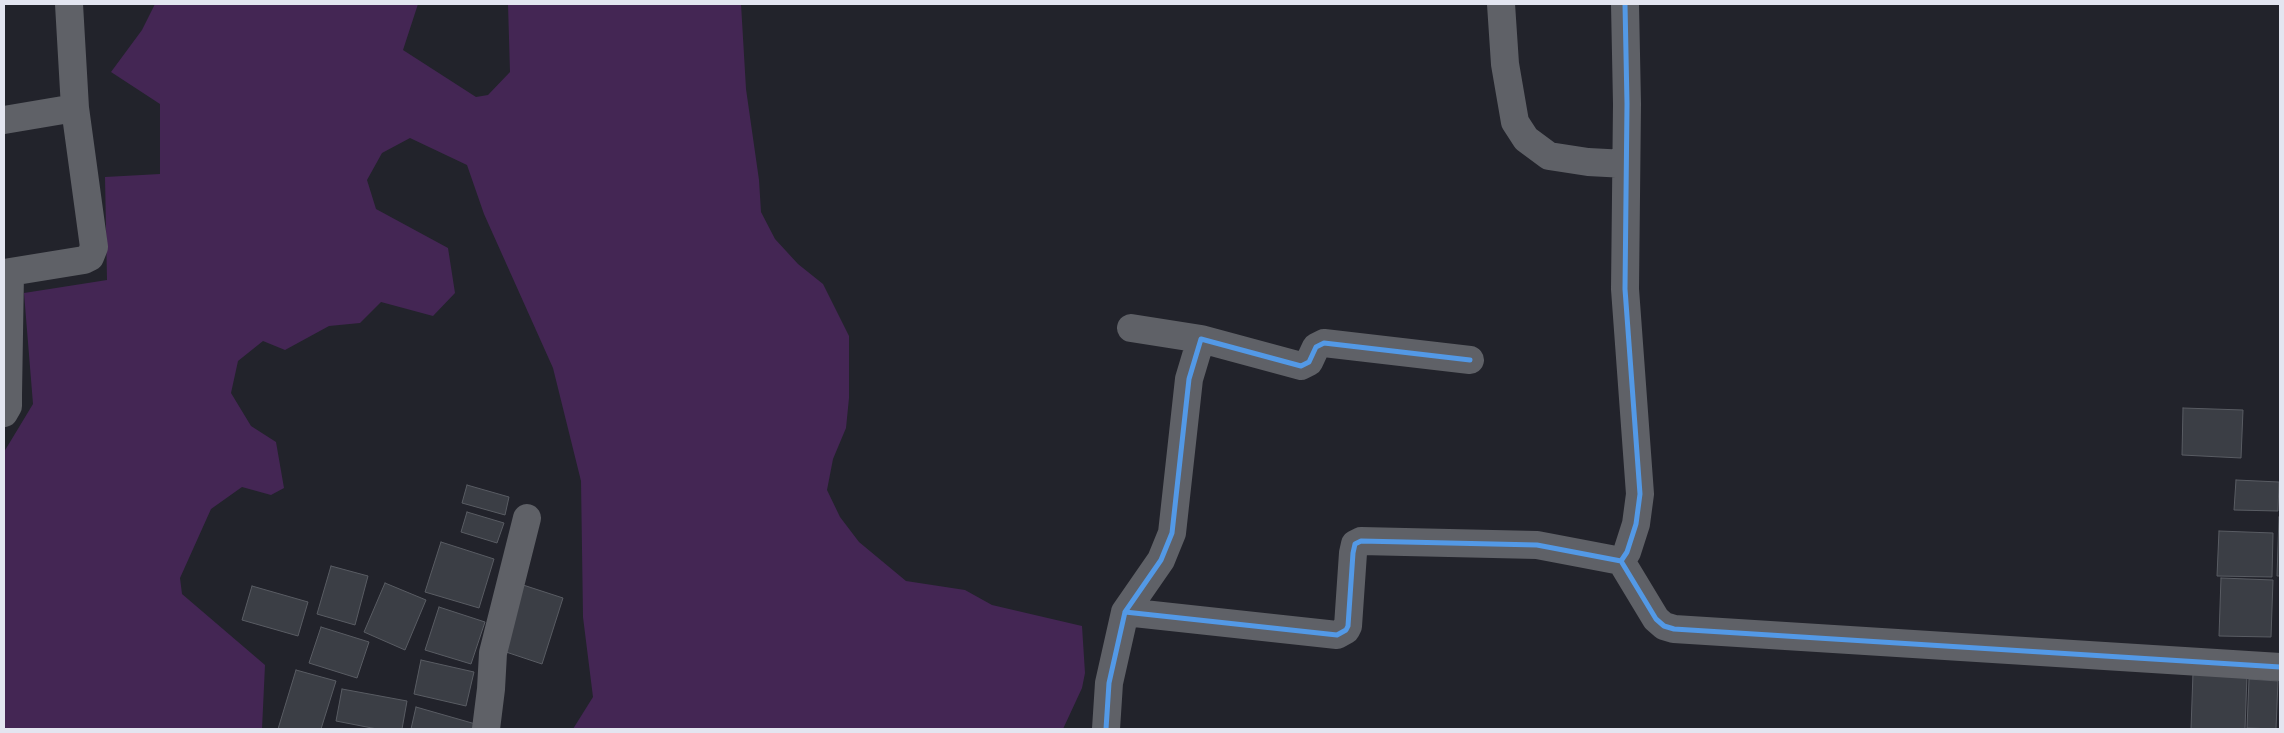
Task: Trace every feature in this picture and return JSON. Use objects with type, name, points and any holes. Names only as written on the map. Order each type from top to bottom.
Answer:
[{"type":"street","points":[[4,413],[8,406],[7,273],[84,260],[90,257],[93,252],[94,238],[75,108],[69,4]]},
{"type":"street","points":[[1500,4],[1505,64],[1515,122],[1526,139],[1549,156],[1588,162],[1626,164]]},
{"type":"street","points":[[1621,561],[1627,552],[1636,524],[1640,494],[1625,289],[1625,4]]},
{"type":"street","points":[[4,120],[75,108]]},
{"type":"street","points":[[1131,328],[1201,339],[1301,366],[1309,362],[1316,346],[1324,343],[1470,360]]},
{"type":"street","points":[[1106,729],[1109,683],[1125,612],[1161,560],[1172,533],[1189,379],[1201,339]]},
{"type":"street","points":[[486,729],[493,653],[527,518]]},
{"type":"street","points":[[1125,612],[1338,635],[1346,630],[1348,626],[1355,544],[1361,541],[1537,545],[1621,561],[1656,620],[1664,626],[1674,629],[2280,667]]},
{"type":"shaded area","points":[[155,4],[418,4],[403,50],[476,97],[488,95],[510,72],[508,4],[741,4],[746,89],[759,180],[761,212],[775,239],[798,264],[823,284],[849,336],[849,398],[846,428],[833,459],[827,490],[840,517],[859,542],[906,581],[965,590],[992,605],[1082,626],[1085,673],[1082,688],[1063,729],[573,729],[593,697],[583,617],[581,481],[553,368],[484,214],[467,165],[410,138],[382,153],[367,180],[376,209],[448,248],[455,293],[433,316],[381,302],[360,323],[329,326],[285,350],[263,341],[238,361],[231,393],[251,426],[276,442],[284,488],[271,495],[242,487],[211,509],[180,578],[182,594],[265,665],[262,729],[4,729],[4,452],[33,404],[24,293],[107,280],[105,177],[160,174],[160,104],[111,72],[142,30]]},
{"type":"building","points":[[2183,408],[2243,410],[2241,458],[2182,455]]},
{"type":"building","points":[[2236,480],[2279,482],[2278,511],[2234,510]]},
{"type":"building","points":[[467,485],[509,497],[505,515],[462,503]]},
{"type":"building","points":[[467,512],[504,523],[497,543],[461,532]]},
{"type":"building","points":[[2279,517],[2280,576],[2277,576]]},
{"type":"building","points":[[2219,531],[2273,533],[2272,577],[2217,576]]},
{"type":"building","points":[[441,542],[494,559],[479,608],[425,592]]},
{"type":"building","points":[[331,566],[368,576],[355,625],[317,614]]},
{"type":"building","points":[[2221,578],[2273,580],[2271,637],[2219,636]]},
{"type":"building","points":[[385,583],[426,600],[405,650],[364,632]]},
{"type":"building","points":[[520,584],[563,598],[542,664],[500,650]]},
{"type":"building","points":[[252,586],[308,602],[298,636],[242,620]]},
{"type":"building","points":[[439,607],[485,622],[471,664],[425,650]]},
{"type":"building","points":[[321,627],[369,642],[357,678],[309,663]]},
{"type":"building","points":[[421,660],[474,672],[466,706],[414,694]]},
{"type":"building","points":[[296,670],[336,681],[321,729],[278,729]]},
{"type":"building","points":[[2193,673],[2247,675],[2245,729],[2191,729]]},
{"type":"building","points":[[2249,679],[2278,681],[2276,729],[2247,728]]},
{"type":"building","points":[[342,689],[407,701],[402,729],[377,729],[336,721]]},
{"type":"building","points":[[416,707],[479,725],[478,729],[411,729]]},
{"type":"cycle path","points":[[1621,561],[1627,552],[1636,524],[1640,494],[1625,289],[1627,104],[1625,4]]},
{"type":"cycle path","points":[[1125,612],[1161,560],[1172,533],[1189,379],[1201,339],[1301,366],[1309,362],[1316,347],[1324,343],[1470,360]]},
{"type":"cycle path","points":[[1106,729],[1109,683],[1125,612],[1337,635],[1346,630],[1348,626],[1353,553],[1355,544],[1361,541],[1537,545],[1621,561],[1656,619],[1664,626],[1674,629],[2280,667]]}]
